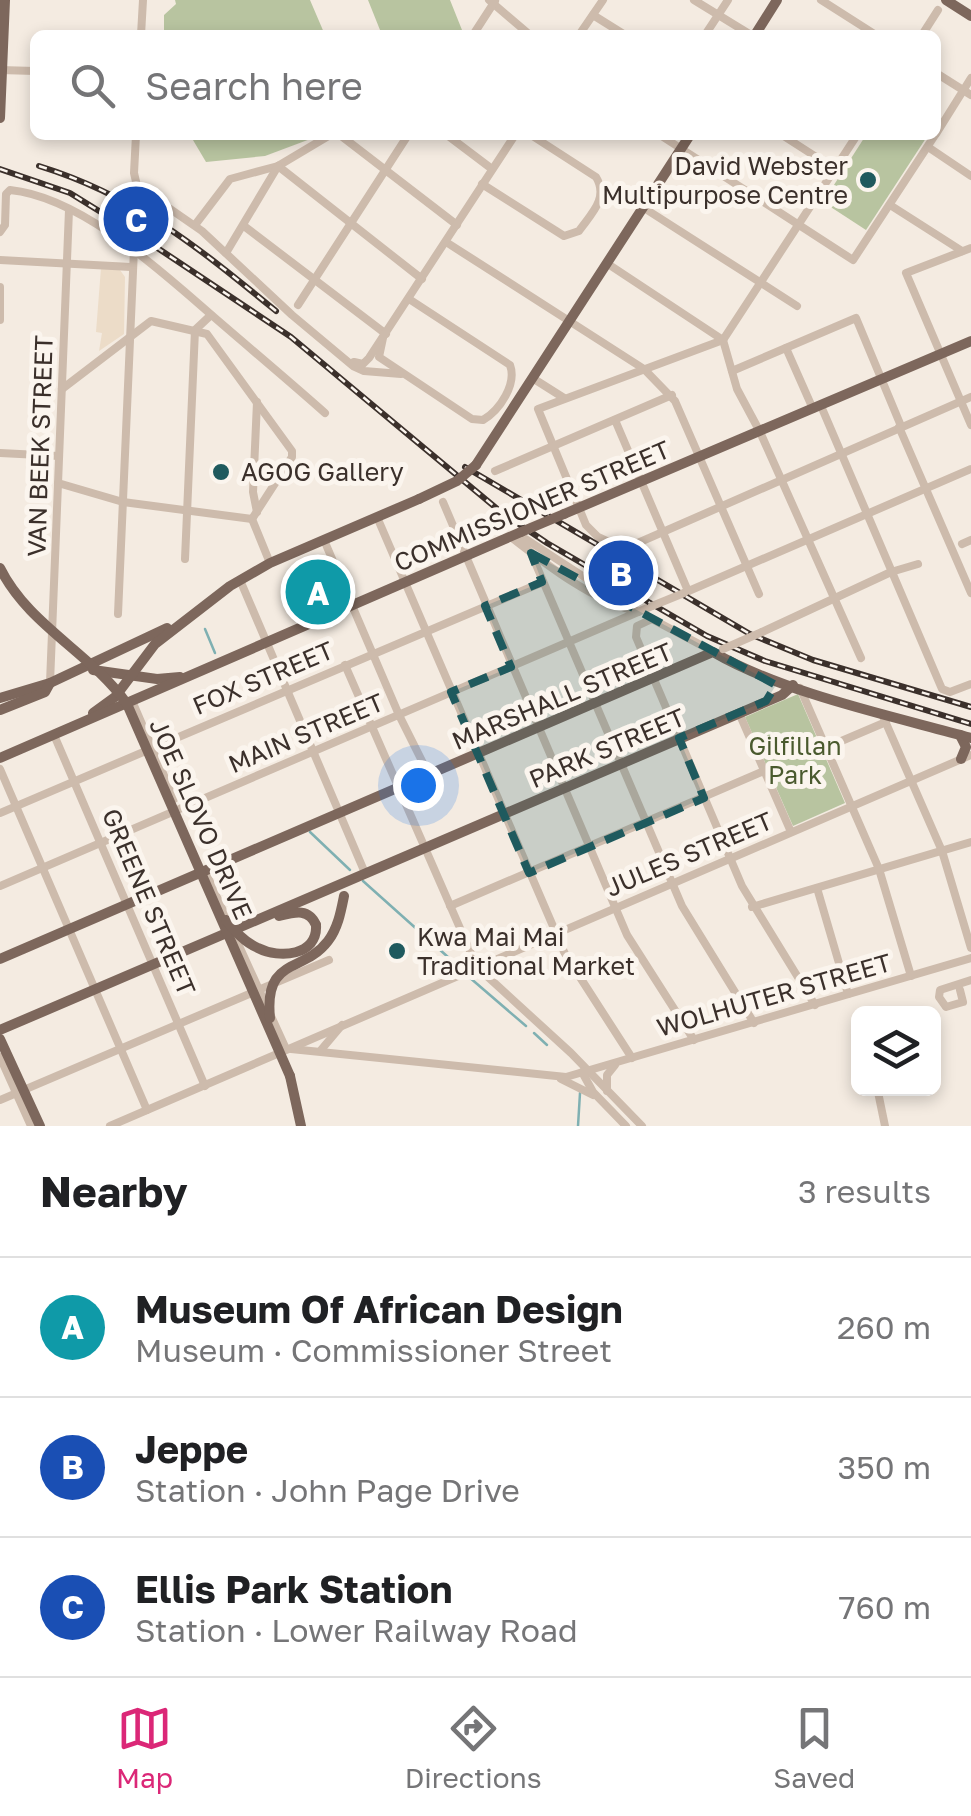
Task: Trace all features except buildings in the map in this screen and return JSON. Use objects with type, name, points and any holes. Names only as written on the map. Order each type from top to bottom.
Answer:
[{"type":"main road","points":[[0,118],[5,0]]},
{"type":"main road","points":[[757,30],[778,0]]},
{"type":"main road","points":[[942,5],[971,16]]},
{"type":"main road","points":[[0,710],[162,631],[212,595],[270,563],[456,482],[476,465],[687,140]]},
{"type":"main road","name":"COMMISSIONER STREET","points":[[0,758],[971,341]]},
{"type":"main road","name":"JOE SLOVO DRIVE","points":[[0,568],[28,608],[107,678],[127,704],[290,1076],[301,1126]]},
{"type":"main road","points":[[66,730],[110,702],[155,644],[235,583]]},
{"type":"main road","points":[[718,650],[775,679],[884,717],[966,737],[968,756]]},
{"type":"main road","name":"MARSHALL STREET","points":[[0,959],[718,650]]},
{"type":"main road","points":[[80,670],[164,680],[196,674]]},
{"type":"main road","points":[[766,701],[775,691],[775,679]]},
{"type":"main road","name":"PARK STREET","points":[[257,920],[796,686]]},
{"type":"main road","points":[[0,698],[46,688]]},
{"type":"main road","points":[[272,1033],[269,1005],[274,983],[282,971],[330,940],[344,896],[362,874]]},
{"type":"main road","points":[[0,1029],[94,990],[232,930],[257,920],[303,912],[316,925],[314,940],[291,954],[273,953],[249,944],[219,912]]},
{"type":"main road","points":[[0,1039],[22,1092]]},
{"type":"main road","points":[[0,1058],[42,1126]]},
{"type":"street","points":[[141,30],[143,0]]},
{"type":"street","points":[[694,0],[744,30]]},
{"type":"street","points":[[708,30],[728,0]]},
{"type":"street","points":[[821,0],[868,30]]},
{"type":"street","points":[[476,30],[492,1],[524,30]]},
{"type":"street","points":[[583,30],[598,2]]},
{"type":"street","points":[[925,30],[942,5]]},
{"type":"street","points":[[593,15],[618,30]]},
{"type":"street","points":[[1,70],[30,72]]},
{"type":"street","points":[[941,76],[967,93]]},
{"type":"street","points":[[941,127],[967,93],[971,78]]},
{"type":"street","points":[[136,140],[137,186],[195,226],[287,306],[298,305]]},
{"type":"street","points":[[195,226],[228,181],[278,166],[322,140]]},
{"type":"street","points":[[346,140],[457,225]]},
{"type":"street","points":[[310,328],[300,316],[298,305],[405,140]]},
{"type":"street","points":[[454,140],[492,169]]},
{"type":"street","points":[[346,358],[365,364],[512,140]]},
{"type":"street","points":[[482,184],[569,237],[580,232],[600,201],[602,188],[596,177],[539,140]]},
{"type":"street","points":[[668,140],[853,260],[932,140]]},
{"type":"street","points":[[790,140],[835,169]]},
{"type":"street","points":[[855,140],[723,340],[538,409],[578,508],[593,534],[624,549],[971,397]]},
{"type":"street","points":[[928,147],[971,176]]},
{"type":"street","points":[[278,166],[422,279]]},
{"type":"street","points":[[228,254],[278,166]]},
{"type":"street","points":[[0,232],[5,225],[6,194],[10,190],[69,210],[134,249],[326,413]]},
{"type":"street","points":[[890,205],[968,252]]},
{"type":"street","points":[[644,208],[797,306]]},
{"type":"street","name":"VAN BEEK STREET","points":[[46,688],[69,210]]},
{"type":"street","points":[[244,226],[384,336]]},
{"type":"street","points":[[446,242],[644,369],[672,396],[758,594]]},
{"type":"street","points":[[118,614],[134,249]]},
{"type":"street","points":[[968,252],[906,272],[971,425]]},
{"type":"street","points":[[228,254],[361,370],[401,374]]},
{"type":"street","points":[[0,260],[132,267]]},
{"type":"street","points":[[608,264],[723,340],[744,405],[760,432],[861,658]]},
{"type":"street","points":[[0,287],[0,320]]},
{"type":"street","points":[[384,336],[379,357],[401,374],[472,419],[483,420],[494,412],[512,384],[512,368],[410,299]]},
{"type":"street","points":[[185,559],[195,330],[211,314]]},
{"type":"street","points":[[732,371],[856,318],[901,426],[898,428],[971,593]]},
{"type":"street","points":[[62,389],[151,321],[210,336],[292,451],[290,461],[255,515]]},
{"type":"street","points":[[786,348],[841,452],[942,688],[947,692],[971,684]]},
{"type":"street","points":[[534,379],[565,398]]},
{"type":"street","points":[[495,471],[672,396]]},
{"type":"street","points":[[257,399],[253,492],[255,515],[270,563]]},
{"type":"street","points":[[615,420],[686,592]]},
{"type":"street","points":[[0,453],[59,456]]},
{"type":"street","points":[[531,553],[618,606],[644,610],[971,469]]},
{"type":"street","points":[[58,483],[123,502],[255,515]]},
{"type":"street","points":[[442,502],[614,908],[630,942],[694,1040]]},
{"type":"street","points":[[377,517],[565,954],[632,1058]]},
{"type":"street","points":[[517,534],[531,553],[690,922],[754,1023]]},
{"type":"street","points":[[517,534],[644,610],[652,619],[718,650]]},
{"type":"street","points":[[324,540],[429,775]]},
{"type":"street","name":"MARSHALL STREET","points":[[718,650],[891,572],[918,564]]},
{"type":"street","name":"FOX STREET","points":[[0,814],[543,582]]},
{"type":"street","points":[[235,583],[266,642],[362,874]]},
{"type":"street","name":"MAIN STREET","points":[[0,886],[644,610]]},
{"type":"street","points":[[652,619],[639,624],[635,634],[653,678],[752,906],[814,1005]]},
{"type":"street","points":[[345,665],[477,966],[571,1053],[601,1101]]},
{"type":"street","points":[[796,686],[880,870],[911,976]]},
{"type":"street","points":[[134,703],[286,1049],[557,1078],[581,1087],[626,1126]]},
{"type":"street","points":[[739,713],[791,832]]},
{"type":"street","points":[[825,748],[884,717],[942,851],[971,948]]},
{"type":"street","name":"GREENE STREET","points":[[54,735],[205,1086]]},
{"type":"street","name":"JULES STREET","points":[[110,1126],[968,756]]},
{"type":"street","points":[[0,769],[147,1110]]},
{"type":"street","points":[[450,906],[764,771]]},
{"type":"street","points":[[752,906],[971,842]]},
{"type":"street","points":[[817,888],[848,994]]},
{"type":"street","name":"WOLHUTER STREET","points":[[557,1078],[971,958]]},
{"type":"street","points":[[0,1100],[328,960]]},
{"type":"street","points":[[960,990],[964,1002],[946,1008],[940,990],[971,980]]},
{"type":"street","points":[[321,1050],[346,1022]]},
{"type":"street","points":[[0,1029],[31,1126]]},
{"type":"street","points":[[606,1091],[607,1075],[619,1062]]},
{"type":"street","points":[[584,1070],[642,1126]]},
{"type":"street","points":[[879,1096],[885,1126]]},
{"type":"highlighted area","points":[[531,553],[776,685],[766,701],[679,738],[704,798],[529,873],[451,692],[511,667],[485,606],[542,582]]},
{"type":"green space","points":[[175,0],[310,0],[323,30],[164,30],[164,15],[176,4]]},
{"type":"green space","points":[[368,0],[450,0],[462,30],[380,30]]},
{"type":"green space","points":[[193,140],[308,140],[265,156],[206,162]]},
{"type":"green space","name":"David Webster Multipurpose Centre","points":[[863,140],[925,140],[866,230],[823,202]]},
{"type":"green space","name":"Gilfillan Park","points":[[798,694],[845,803],[793,826],[745,717]]},
{"type":"shaded area","points":[[101,268],[120,270],[125,277],[124,334],[99,351],[102,333],[96,332]]},
{"type":"waterway","points":[[205,629],[215,653]]},
{"type":"waterway","points":[[310,832],[350,870]]},
{"type":"waterway","points":[[363,881],[458,966]]},
{"type":"waterway","points":[[469,977],[526,1026]]},
{"type":"waterway","points":[[534,1033],[547,1045]]},
{"type":"waterway","points":[[578,1126],[580,1093]]},
{"type":"railway","points":[[39,166],[136,208],[193,245],[276,311]]},
{"type":"railway","points":[[0,169],[70,193],[141,237],[291,337],[501,512],[707,636],[765,661],[971,724]]},
{"type":"railway","points":[[465,467],[750,634],[813,660],[971,707]]},
{"type":"place","name":"David Webster Multipurpose Centre","points":[[868,180]]},
{"type":"place","name":"Ellis Park Station","points":[[136,219]]},
{"type":"place","name":"AGOG Gallery","points":[[221,472]]},
{"type":"place","name":"Jeppe","points":[[621,573]]},
{"type":"place","name":"Museum Of African Design","points":[[318,592]]},
{"type":"place","name":"Kwa Mai Mai Traditional Market","points":[[397,951]]}]
